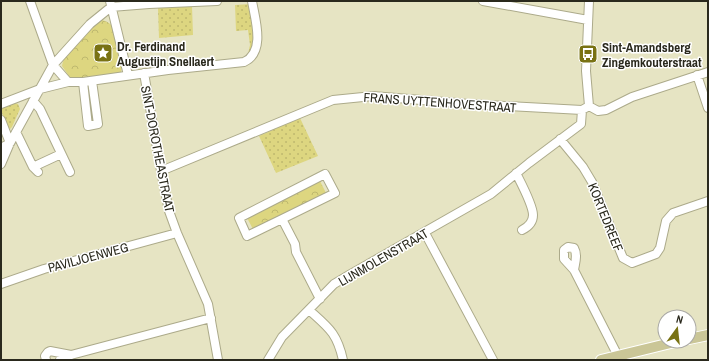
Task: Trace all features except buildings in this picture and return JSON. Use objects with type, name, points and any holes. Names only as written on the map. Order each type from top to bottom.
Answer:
[{"type":"main road","points":[[697,337],[708,335]]},
{"type":"main road","points":[[601,360],[657,346]]},
{"type":"street","points":[[30,1],[53,65],[68,82]]},
{"type":"street","points":[[1,164],[16,132],[53,65],[90,24],[111,4],[217,1]]},
{"type":"street","points":[[1,104],[40,89],[68,82],[92,81],[128,75],[244,62],[250,60],[254,54],[257,44],[252,1]]},
{"type":"street","points":[[483,1],[503,2],[588,20]]},
{"type":"street","points":[[585,108],[589,1]]},
{"type":"street","points":[[111,4],[128,75]]},
{"type":"street","name":"FRANS UYTTENHOVESTRAAT","points":[[160,171],[333,100],[373,96],[469,104],[585,108],[598,112],[606,110],[632,97],[708,72]]},
{"type":"street","name":"SINT-DOROTHEASTRAAT","points":[[144,73],[160,171],[169,211],[208,304],[218,360]]},
{"type":"street","points":[[697,75],[708,108]]},
{"type":"street","points":[[83,82],[88,126],[98,124],[92,81]]},
{"type":"street","points":[[33,101],[40,109],[70,172]]},
{"type":"street","name":"LIJNMOLENSTRAAT","points":[[268,360],[282,337],[334,284],[491,194],[516,173],[581,124],[585,108]]},
{"type":"street","points":[[1,120],[10,144]]},
{"type":"street","points":[[16,132],[36,169],[61,154]]},
{"type":"street","name":"KORTEDREEF","points":[[560,139],[584,167],[592,182],[623,258],[632,263],[656,254],[660,248],[666,221],[673,213],[708,201]]},
{"type":"street","points":[[1,148],[10,144]]},
{"type":"street","points":[[516,173],[531,206],[533,215],[532,221],[522,230]]},
{"type":"street","points":[[325,174],[335,193],[282,219],[247,236],[239,218],[325,174]]},
{"type":"street","points":[[282,219],[295,244],[296,252],[320,299]]},
{"type":"street","name":"PAVILJOENWEG","points":[[1,284],[44,269],[177,233]]},
{"type":"street","points":[[424,233],[493,360]]},
{"type":"street","points":[[574,270],[618,356]]},
{"type":"street","points":[[310,310],[332,332],[340,347],[343,360]]},
{"type":"street","points":[[60,360],[71,355],[211,318]]},
{"type":"street","points":[[46,360],[45,356],[50,351],[71,355]]},
{"type":"green space","points":[[251,4],[255,44],[247,58],[250,45],[248,30],[236,31],[235,5]]},
{"type":"green space","points":[[192,6],[193,35],[159,38],[158,8]]},
{"type":"green space","points":[[102,20],[111,25],[116,34],[121,72],[115,75],[103,77],[71,79],[62,66],[67,53],[90,28]]},
{"type":"green space","points":[[15,103],[18,104],[20,109],[10,129],[7,127],[1,110]]},
{"type":"green space","points":[[300,118],[318,156],[276,173],[259,136]]},
{"type":"green space","points":[[319,179],[327,195],[254,231],[246,216]]},
{"type":"place","name":"Dr. Ferdinand Augustijn Snellaert","points":[[103,53]]},
{"type":"place","name":"Sint-Amandsberg Zingemkouterstraat","points":[[588,54]]}]
